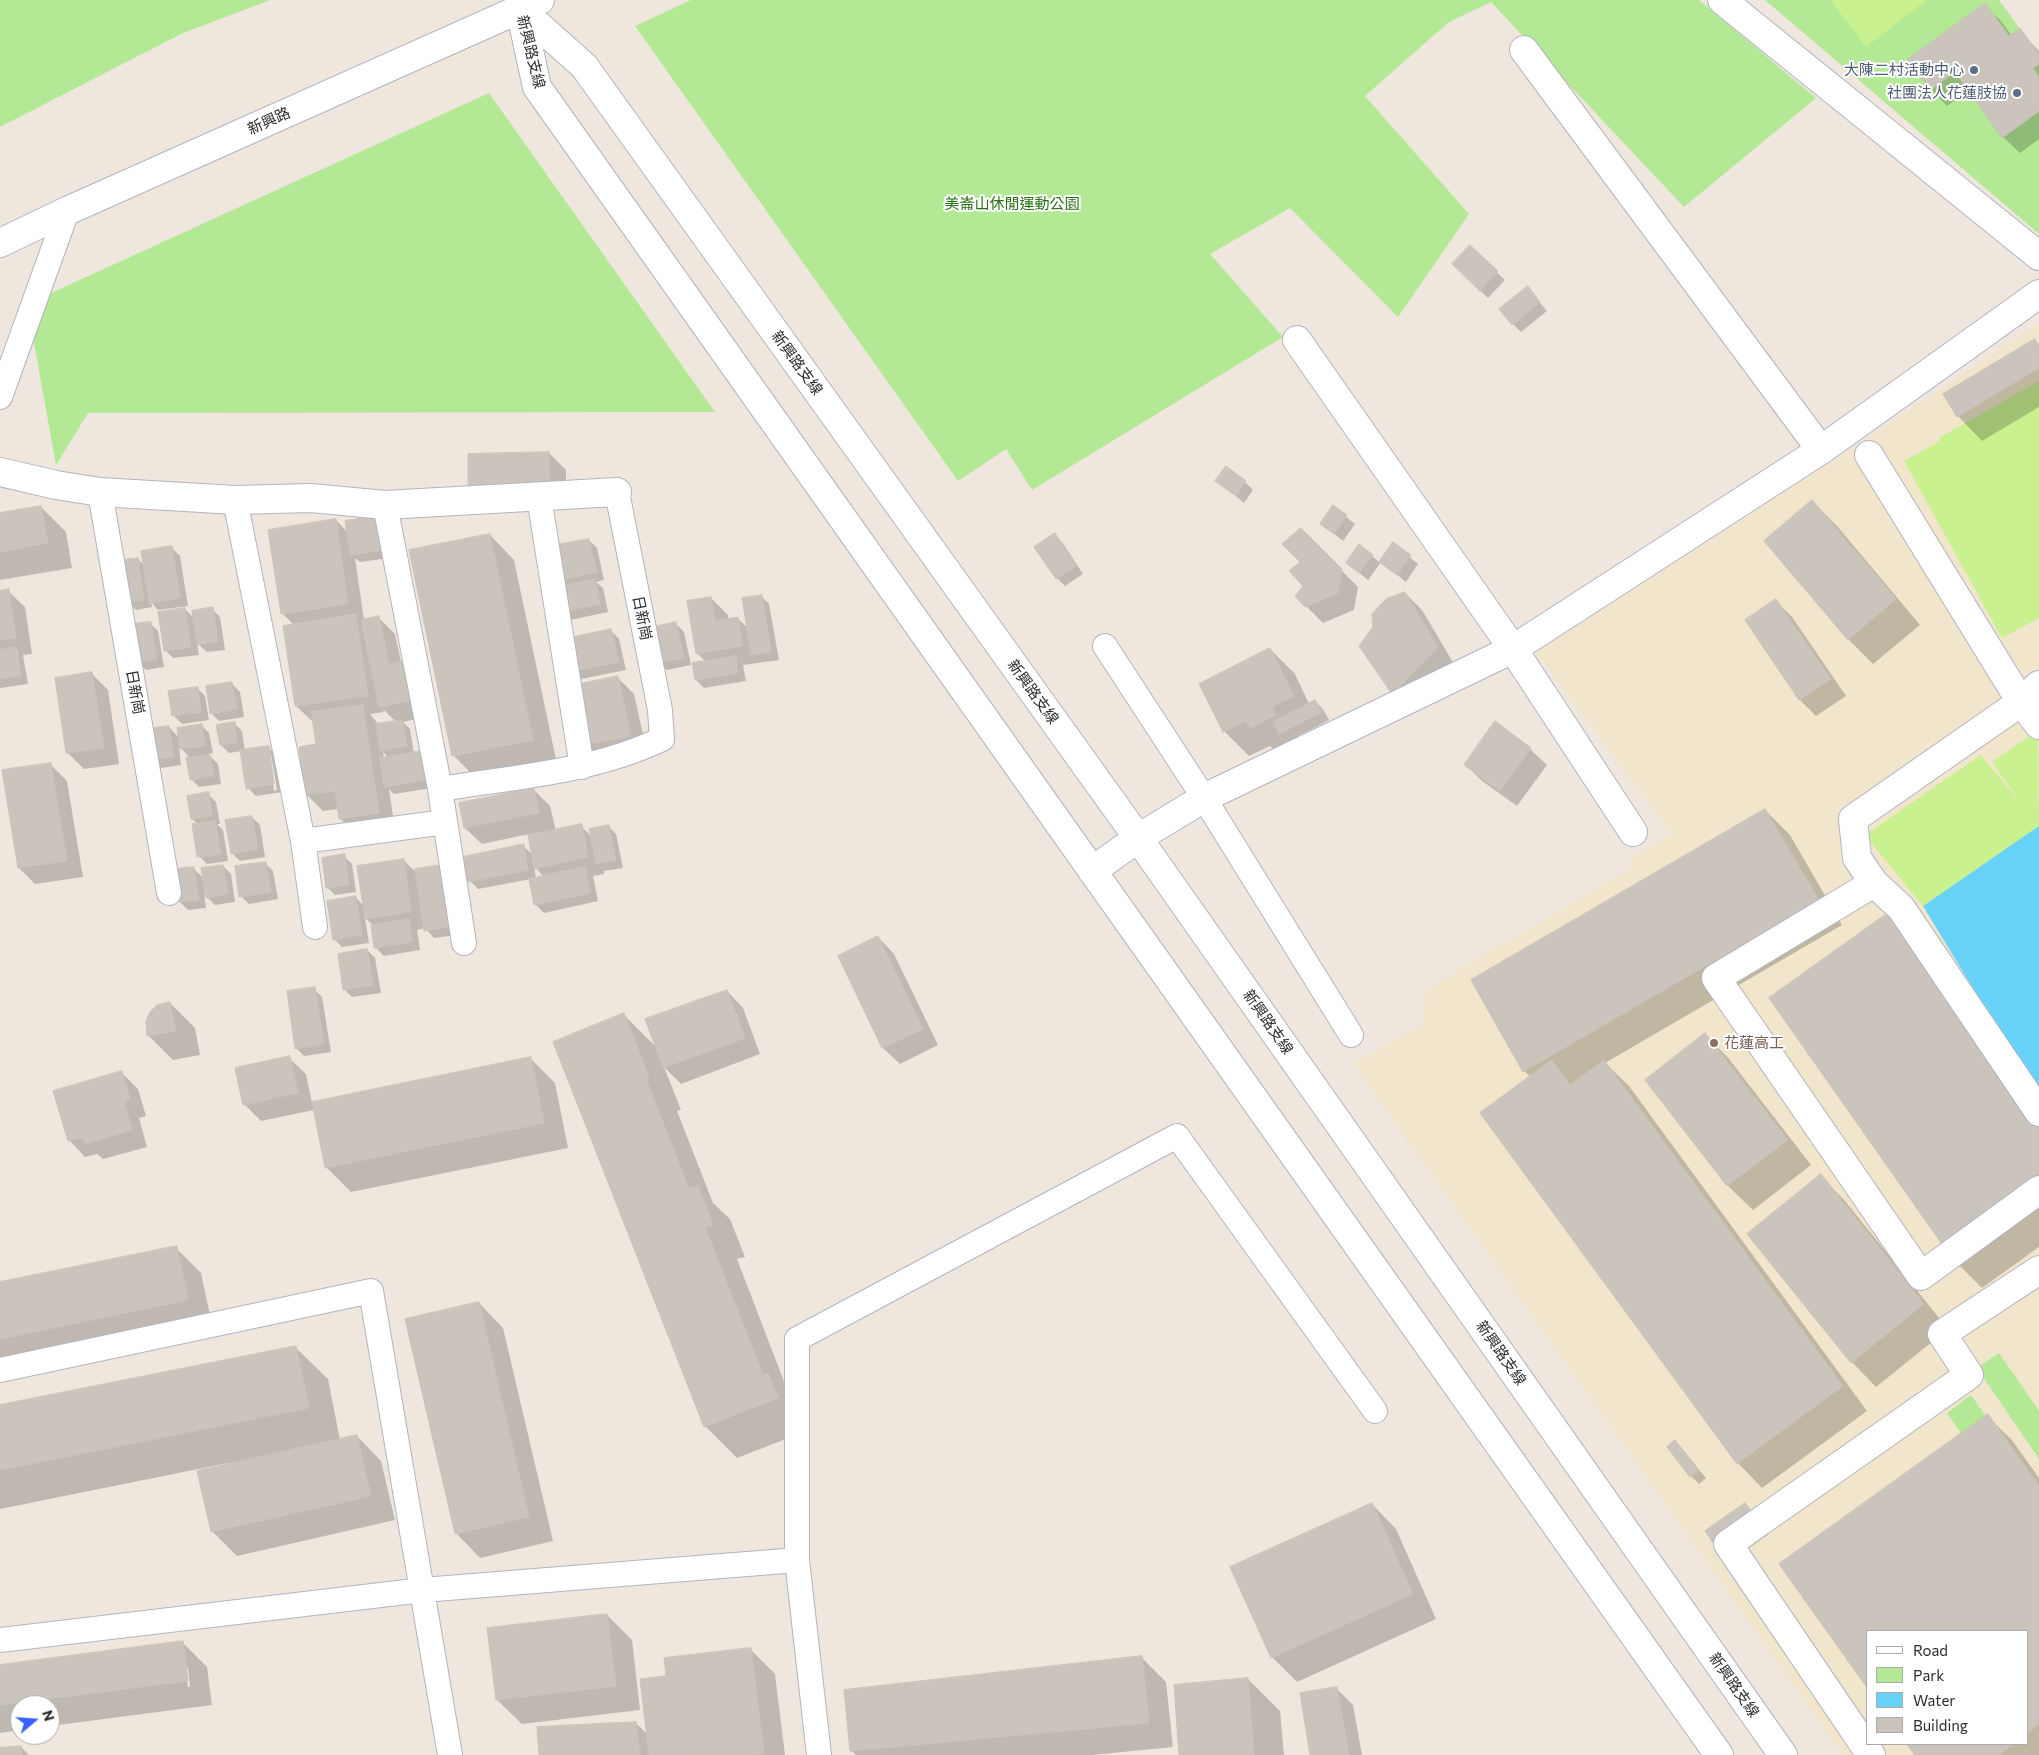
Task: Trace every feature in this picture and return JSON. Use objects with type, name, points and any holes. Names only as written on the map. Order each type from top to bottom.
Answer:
[{"type":"street","points":[[1722,0],[2039,256]]},
{"type":"street","name":"新興路","points":[[0,243],[67,211],[530,4]]},
{"type":"street","name":"新興路支線","points":[[530,4],[584,66],[1138,838],[1783,1755]]},
{"type":"street","name":"新興路支線","points":[[530,4],[537,87],[1719,1755]]},
{"type":"street","points":[[1524,50],[1821,450]]},
{"type":"street","points":[[1092,871],[1138,838],[1204,798],[1513,648],[1821,450],[2039,294]]},
{"type":"street","points":[[1297,340],[1513,648],[1633,832]]},
{"type":"street","points":[[1869,455],[2030,693],[2039,725]]},
{"type":"street","name":"日新崗","points":[[0,472],[56,485],[100,492],[235,500],[311,498],[385,505],[617,492]]},
{"type":"street","points":[[2030,693],[1854,819],[1857,858],[1874,883],[1901,908],[2039,1112]]},
{"type":"street","points":[[1874,883],[1716,978],[1921,1276],[2039,1190]]},
{"type":"street","points":[[1871,1755],[1728,1544],[1969,1375],[1942,1334],[2039,1270]]},
{"type":"lane","points":[[0,397],[67,211]]},
{"type":"lane","name":"日新崗","points":[[100,492],[169,892]]},
{"type":"lane","name":"日新崗","points":[[440,789],[582,766],[635,752],[662,740],[660,710],[617,492]]},
{"type":"lane","points":[[539,497],[582,766]]},
{"type":"lane","points":[[235,500],[303,841],[315,927]]},
{"type":"lane","points":[[385,505],[440,789],[464,943]]},
{"type":"lane","points":[[1105,646],[1204,798],[1351,1036]]},
{"type":"lane","points":[[303,841],[445,822]]},
{"type":"lane","points":[[818,1755],[797,1560],[797,1339],[1177,1136],[1375,1411]]},
{"type":"lane","points":[[0,1370],[372,1291],[450,1755]]},
{"type":"lane","points":[[0,1640],[423,1590],[797,1560]]},
{"type":"shaded area","name":"花蓮高工","points":[[2039,323],[2039,1755],[1843,1755],[1353,1063],[1424,1024],[1425,990],[1630,869],[1630,859],[1672,834],[1536,652],[1847,452]]},
{"type":"green space","points":[[0,0],[270,0],[181,34],[0,127]]},
{"type":"green space","name":"美崙山休閒運動公園","points":[[691,0],[1699,0],[1816,98],[1684,207],[1491,2],[1449,22],[1365,96],[1469,214],[1398,317],[1290,208],[1210,254],[1283,337],[1032,490],[1006,449],[958,481],[635,26]]},
{"type":"green space","points":[[1765,0],[1999,0],[2039,55],[2039,234]]},
{"type":"green space","points":[[1830,0],[1927,0],[1866,47]]},
{"type":"green space","points":[[489,93],[715,412],[88,413],[56,465],[27,304]]},
{"type":"green space","points":[[2039,381],[2039,618],[2002,638],[1904,461],[1940,441],[1939,438]]},
{"type":"green space","points":[[2038,730],[2039,828],[1923,906],[1865,835],[1981,755],[2023,806],[1992,762]]},
{"type":"green space","points":[[1999,1353],[2039,1411],[2039,1459],[1977,1368]]},
{"type":"green space","points":[[1971,1395],[2039,1493],[2039,1546],[1947,1413]]},
{"type":"water","points":[[2039,826],[2039,1090],[2036,1092],[1923,906]]},
{"type":"building","name":"大陳二村活動中心","points":[[1985,3],[2009,36],[2020,28],[2039,55],[2039,64],[2033,68],[2039,77],[2039,111],[2002,138],[1955,72],[1930,90],[1907,60]]},
{"type":"building","points":[[1470,245],[1498,271],[1480,291],[1452,264]]},
{"type":"building","points":[[1528,286],[1540,302],[1512,325],[1499,309]]},
{"type":"building","points":[[2035,339],[2039,346],[2039,368],[1957,417],[1943,394]]},
{"type":"building","points":[[549,452],[550,483],[468,486],[468,454]]},
{"type":"building","points":[[1226,466],[1246,481],[1236,496],[1215,481]]},
{"type":"building","points":[[1812,500],[1896,599],[1848,640],[1764,541]]},
{"type":"building","points":[[1333,505],[1347,515],[1334,534],[1320,524]]},
{"type":"building","points":[[41,506],[48,543],[0,552],[0,513]]},
{"type":"building","points":[[377,516],[382,550],[350,555],[345,521]]},
{"type":"building","points":[[336,519],[348,604],[281,614],[268,530]]},
{"type":"building","points":[[1301,528],[1342,569],[1338,593],[1305,607],[1295,596],[1303,586],[1289,571],[1300,562],[1282,544]]},
{"type":"building","points":[[1055,533],[1076,566],[1056,579],[1034,547]]},
{"type":"building","points":[[490,534],[533,740],[452,756],[409,550]]},
{"type":"building","points":[[589,539],[597,572],[557,581],[550,546]]},
{"type":"building","points":[[1393,542],[1411,555],[1397,575],[1379,562]]},
{"type":"building","points":[[1359,544],[1373,555],[1359,573],[1346,563]]},
{"type":"building","points":[[172,546],[180,598],[149,603],[141,551]]},
{"type":"building","points":[[138,558],[144,600],[127,602],[121,560]]},
{"type":"building","points":[[595,579],[600,604],[561,612],[556,587]]},
{"type":"building","points":[[9,589],[16,638],[0,640],[0,591]]},
{"type":"building","points":[[1405,592],[1438,647],[1392,694],[1359,646],[1373,627],[1372,614],[1386,599]]},
{"type":"building","points":[[762,595],[771,652],[751,655],[742,598]]},
{"type":"building","points":[[711,597],[715,621],[738,617],[743,646],[696,654],[687,601]]},
{"type":"building","points":[[1776,599],[1831,679],[1799,700],[1745,620]]},
{"type":"building","points":[[213,607],[218,642],[197,645],[192,611]]},
{"type":"building","points":[[185,608],[191,647],[164,651],[158,612]]},
{"type":"building","points":[[356,614],[368,696],[295,706],[283,626]]},
{"type":"building","points":[[379,616],[389,664],[401,661],[410,701],[379,707],[361,620]]},
{"type":"building","points":[[151,622],[157,659],[137,662],[131,624]]},
{"type":"building","points":[[676,622],[684,658],[657,663],[650,628]]},
{"type":"building","points":[[611,629],[619,662],[572,672],[565,639]]},
{"type":"building","points":[[17,647],[21,676],[0,679],[0,650]]},
{"type":"building","points":[[1270,648],[1294,696],[1272,707],[1276,715],[1250,728],[1246,721],[1223,732],[1199,684]]},
{"type":"building","points":[[736,656],[738,673],[695,680],[692,663]]},
{"type":"building","points":[[92,672],[104,748],[66,753],[55,678]]},
{"type":"building","points":[[618,676],[631,736],[583,745],[571,686]]},
{"type":"building","points":[[232,682],[237,709],[210,714],[206,686]]},
{"type":"building","points":[[198,687],[201,712],[172,716],[168,691]]},
{"type":"building","points":[[1315,700],[1322,712],[1279,734],[1273,722]]},
{"type":"building","points":[[363,705],[379,813],[339,819],[335,791],[305,795],[299,747],[316,744],[311,712]]},
{"type":"building","points":[[403,720],[407,746],[380,751],[376,724]]},
{"type":"building","points":[[1495,721],[1531,748],[1500,791],[1464,765]]},
{"type":"building","points":[[235,722],[237,743],[220,745],[216,725]]},
{"type":"building","points":[[202,724],[205,746],[180,749],[177,728]]},
{"type":"building","points":[[169,726],[174,757],[152,760],[147,729]]},
{"type":"building","points":[[269,746],[274,784],[246,789],[240,750]]},
{"type":"building","points":[[421,751],[425,780],[384,787],[380,758]]},
{"type":"building","points":[[210,755],[214,776],[190,780],[186,758]]},
{"type":"building","points":[[51,763],[67,861],[18,868],[2,770]]},
{"type":"building","points":[[534,788],[539,813],[464,828],[459,803]]},
{"type":"building","points":[[209,792],[212,816],[191,819],[187,796]]},
{"type":"building","points":[[1765,809],[1819,900],[1523,1072],[1471,980]]},
{"type":"building","points":[[252,816],[258,849],[231,854],[225,820]]},
{"type":"building","points":[[215,821],[221,854],[197,857],[192,824]]},
{"type":"building","points":[[582,824],[588,857],[534,869],[528,835]]},
{"type":"building","points":[[609,825],[616,860],[596,864],[589,829]]},
{"type":"building","points":[[524,844],[528,870],[468,882],[463,857]]},
{"type":"building","points":[[345,854],[349,885],[326,888],[322,858]]},
{"type":"building","points":[[404,859],[411,912],[365,919],[357,866]]},
{"type":"building","points":[[266,862],[271,892],[239,897],[235,866]]},
{"type":"building","points":[[223,865],[228,894],[206,898],[201,868]]},
{"type":"building","points":[[441,865],[450,927],[424,931],[415,869]]},
{"type":"building","points":[[194,867],[199,900],[179,902],[175,869]]},
{"type":"building","points":[[585,867],[591,893],[534,905],[529,879]]},
{"type":"building","points":[[356,896],[362,935],[333,940],[327,901]]},
{"type":"building","points":[[1888,913],[2039,1128],[2039,1205],[1956,1264],[1769,998]]},
{"type":"building","points":[[409,919],[412,942],[374,948],[371,925]]},
{"type":"building","points":[[878,936],[923,1029],[882,1048],[838,956]]},
{"type":"building","points":[[367,949],[373,985],[343,990],[338,954]]},
{"type":"building","points":[[315,987],[324,1044],[295,1049],[287,991]]},
{"type":"building","points":[[727,990],[745,1038],[663,1068],[645,1019]]},
{"type":"building","points":[[170,1002],[176,1031],[147,1036],[146,1021],[150,1012],[157,1005]]},
{"type":"building","points":[[624,1013],[649,1077],[646,1079],[689,1189],[698,1185],[713,1225],[705,1227],[763,1375],[768,1373],[778,1398],[704,1427],[553,1042]]},
{"type":"building","points":[[1705,1033],[1788,1140],[1727,1186],[1645,1080]]},
{"type":"building","points":[[290,1056],[298,1093],[243,1105],[235,1068]]},
{"type":"building","points":[[531,1057],[544,1123],[325,1168],[312,1102]]},
{"type":"building","points":[[1552,1060],[1570,1085],[1604,1060],[1843,1386],[1737,1464],[1480,1113]]},
{"type":"building","points":[[122,1071],[130,1099],[124,1101],[132,1130],[85,1144],[83,1137],[68,1141],[53,1091]]},
{"type":"building","points":[[1821,1174],[1924,1304],[1851,1363],[1747,1234]]},
{"type":"building","points":[[177,1246],[188,1300],[0,1339],[0,1282]]},
{"type":"building","points":[[479,1302],[529,1517],[455,1534],[405,1319]]},
{"type":"building","points":[[296,1346],[309,1408],[0,1470],[0,1405]]},
{"type":"building","points":[[1988,1414],[2039,1486],[2039,1724],[2029,1732],[2029,1630],[1866,1630],[1866,1686],[1779,1564]],"holes":[[[1930,1468],[1961,1507],[1936,1527],[1905,1488]],[[1883,1500],[1915,1542],[1888,1563],[1856,1522]]]},
{"type":"building","points":[[357,1435],[371,1496],[211,1532],[197,1471]]},
{"type":"building","points":[[1675,1440],[1699,1470],[1690,1477],[1667,1447]]},
{"type":"building","points":[[1930,1468],[1961,1507],[1936,1527],[1905,1488]]},
{"type":"building","points":[[1883,1500],[1915,1542],[1888,1563],[1856,1522]]},
{"type":"building","points":[[1372,1503],[1413,1594],[1271,1658],[1230,1567]]},
{"type":"building","points":[[1745,1503],[1762,1525],[1721,1554],[1705,1531]]},
{"type":"building","points":[[607,1614],[616,1686],[496,1700],[487,1628]]},
{"type":"building","points":[[183,1641],[188,1681],[60,1697],[60,1695],[10,1695],[10,1704],[0,1705],[0,1665]]},
{"type":"building","points":[[751,1648],[764,1754],[649,1755],[640,1679],[666,1676],[664,1658]]},
{"type":"building","points":[[1142,1656],[1149,1723],[850,1751],[844,1690]]},
{"type":"building","points":[[1248,1678],[1254,1755],[1179,1755],[1174,1685]]},
{"type":"building","points":[[1337,1687],[1349,1755],[1310,1755],[1300,1693]]},
{"type":"building","points":[[636,1722],[640,1755],[539,1755],[537,1727]]},
{"type":"building","points":[[1908,1745],[2012,1745],[1999,1755],[1915,1755]]},
{"type":"building","points":[[21,1746],[22,1755],[0,1755],[0,1748]]},
{"type":"place","name":"大陳二村活動中心","points":[[1974,70]]},
{"type":"place","name":"社團法人花蓮肢協","points":[[2017,93]]},
{"type":"place","name":"花蓮高工","points":[[1714,1043]]}]
